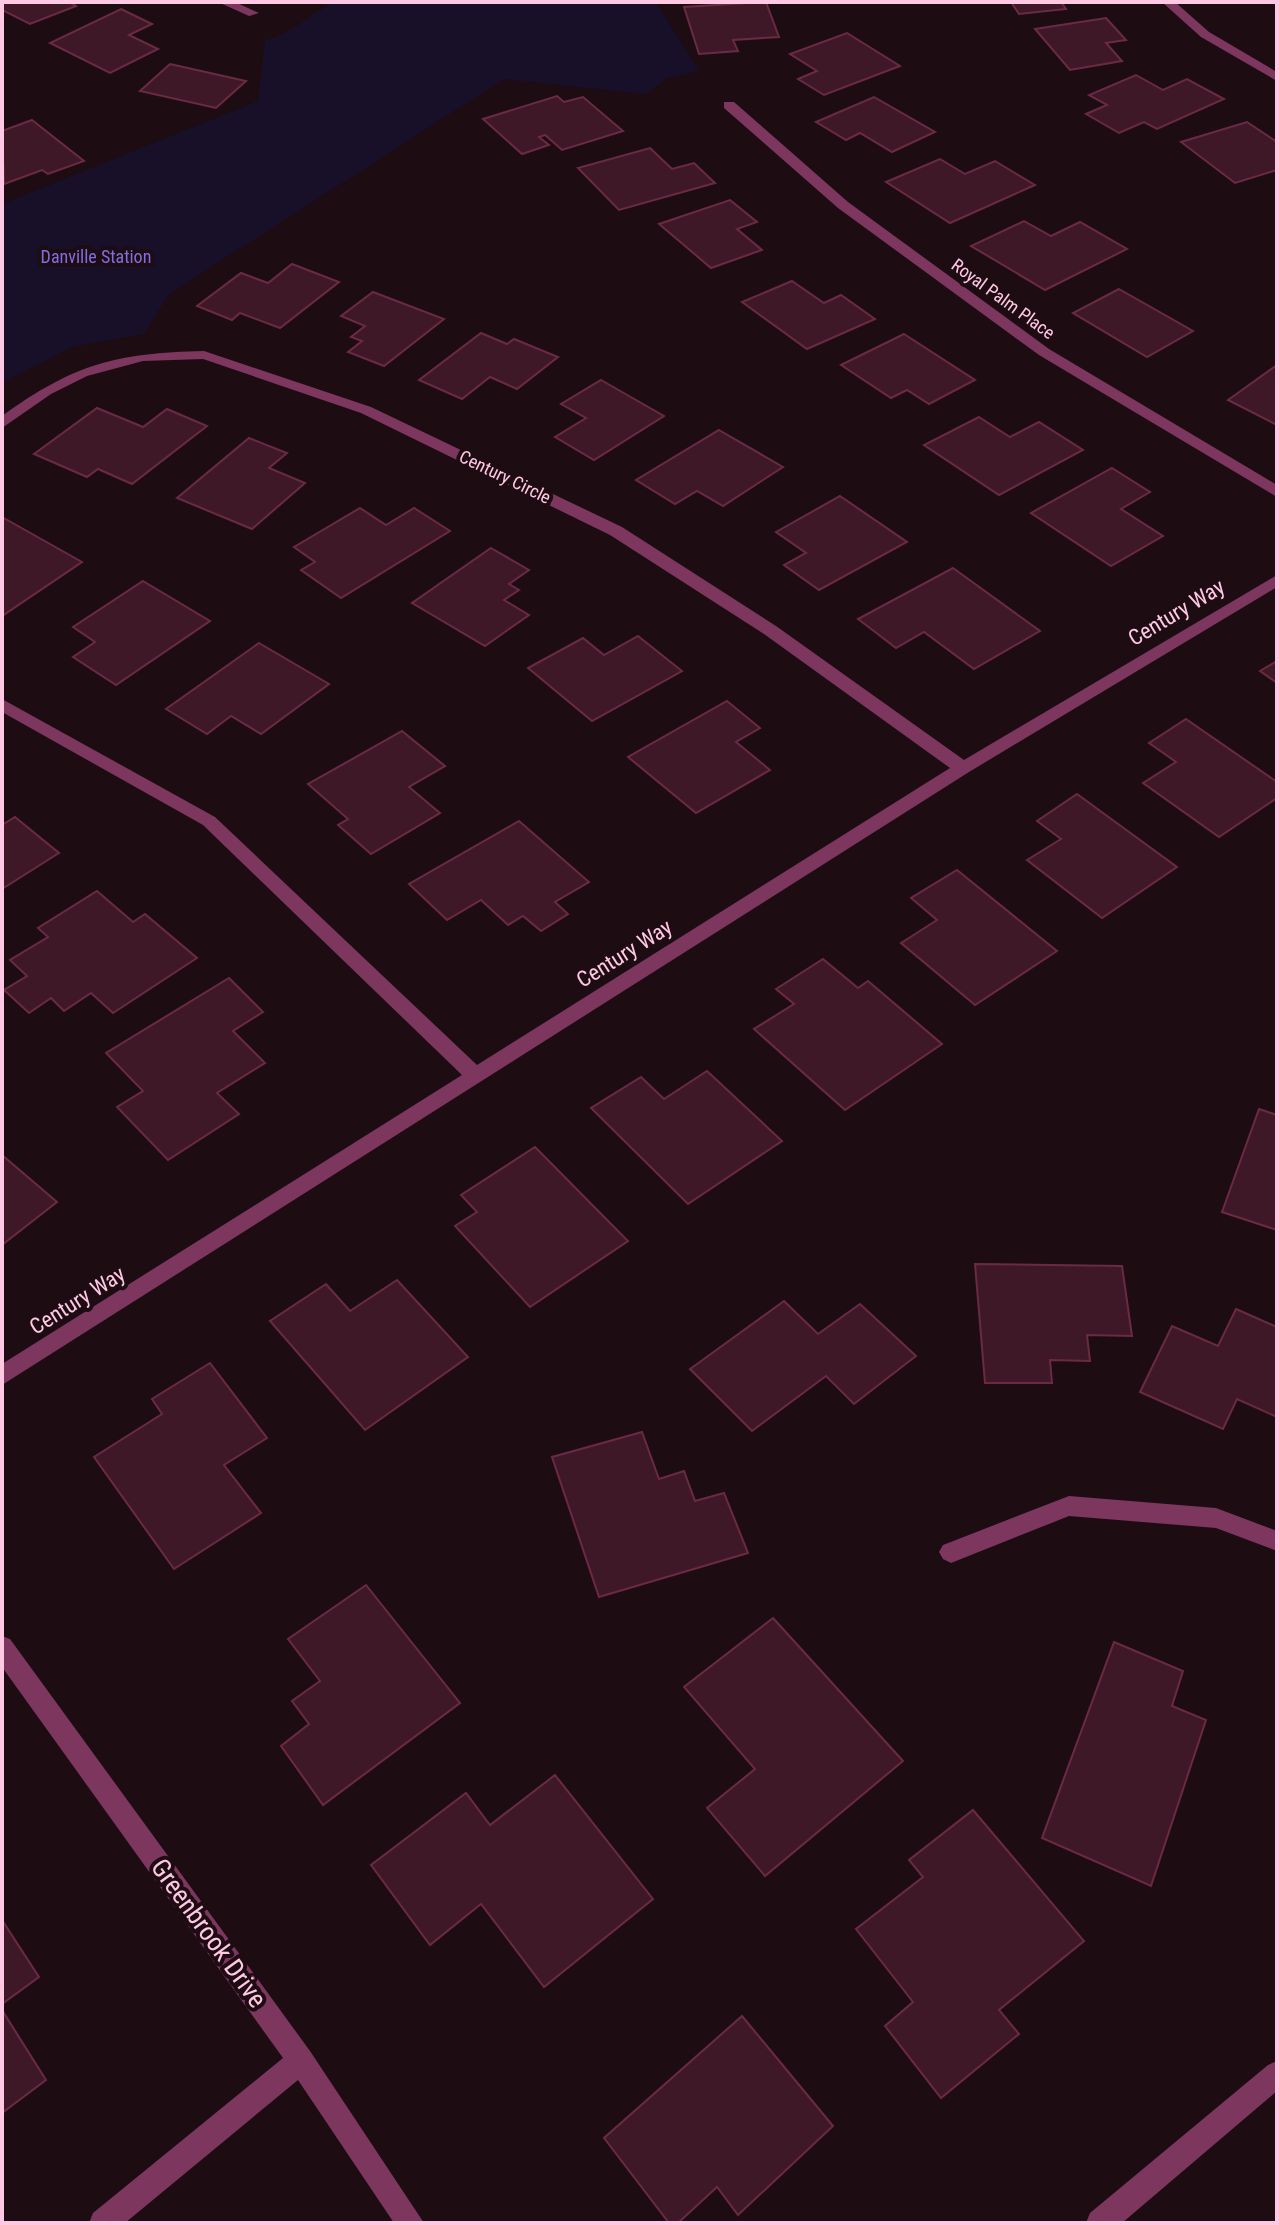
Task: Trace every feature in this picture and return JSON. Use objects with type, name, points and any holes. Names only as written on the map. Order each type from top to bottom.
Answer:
[{"type":"street","points":[[224,2],[253,13]]},
{"type":"street","points":[[1168,2],[1176,12],[1225,48],[1277,77]]},
{"type":"street","name":"Royal Palm Place","points":[[729,105],[843,205],[1044,352],[1277,492]]},
{"type":"street","name":"Century Circle","points":[[2,423],[46,391],[82,373],[143,357],[204,355],[366,410],[616,531],[770,630],[963,768]]},
{"type":"street","name":"Century Way","points":[[2,1376],[963,768],[1277,580]]},
{"type":"street","points":[[2,705],[209,821],[475,1075]]},
{"type":"street","points":[[951,1552],[1069,1506],[1216,1518],[1277,1541]]},
{"type":"street","name":"Greenbrook Drive","points":[[2,1647],[301,2060],[410,2223]]},
{"type":"street","points":[[103,2223],[301,2060]]},
{"type":"street","points":[[1100,2223],[1277,2074]]},
{"type":"green space","name":"Danville Station","points":[[334,2],[656,2],[699,71],[667,78],[646,94],[504,79],[169,294],[144,334],[72,347],[2,383],[2,204],[258,101],[265,40],[293,29]]},
{"type":"building","points":[[2,2],[69,2],[76,6],[30,24],[2,10]]},
{"type":"building","points":[[766,2],[779,37],[733,40],[738,51],[699,54],[684,7]]},
{"type":"building","points":[[1011,2],[1061,2],[1066,9],[1019,14]]},
{"type":"building","points":[[121,9],[152,24],[129,35],[158,49],[110,73],[50,43]]},
{"type":"building","points":[[1106,18],[1126,40],[1106,43],[1122,61],[1070,70],[1035,29]]},
{"type":"building","points":[[847,33],[900,66],[824,95],[798,79],[817,71],[790,54]]},
{"type":"building","points":[[170,64],[246,81],[216,108],[140,91]]},
{"type":"building","points":[[1136,75],[1163,90],[1187,79],[1224,99],[1157,129],[1144,122],[1119,133],[1086,114],[1107,105],[1089,95]]},
{"type":"building","points":[[557,96],[564,102],[583,97],[623,131],[562,150],[545,135],[539,137],[549,145],[522,154],[483,119]]},
{"type":"building","points":[[874,97],[935,132],[892,152],[860,133],[846,140],[816,122]]},
{"type":"building","points":[[32,120],[84,161],[48,174],[42,170],[4,184],[2,131]]},
{"type":"building","points":[[1247,122],[1277,142],[1277,170],[1235,183],[1181,142]]},
{"type":"building","points":[[650,148],[672,169],[694,163],[715,183],[619,210],[578,168]]},
{"type":"building","points":[[940,159],[965,174],[995,161],[1035,185],[950,223],[886,182]]},
{"type":"building","points":[[730,200],[757,222],[737,229],[762,250],[711,268],[659,224]]},
{"type":"building","points":[[1024,221],[1051,236],[1080,222],[1127,249],[1045,290],[971,246]]},
{"type":"building","points":[[292,264],[339,282],[280,328],[240,313],[232,320],[197,306],[241,273],[268,283]]},
{"type":"building","points":[[792,281],[824,303],[841,295],[875,319],[807,349],[742,302]]},
{"type":"building","points":[[1119,289],[1193,331],[1147,357],[1073,313]]},
{"type":"building","points":[[373,292],[444,319],[384,366],[348,352],[362,341],[351,337],[365,326],[341,316]]},
{"type":"building","points":[[481,333],[507,344],[514,339],[558,357],[517,389],[490,377],[462,399],[419,380]]},
{"type":"building","points":[[904,334],[975,380],[929,404],[907,390],[891,398],[841,365]]},
{"type":"building","points":[[1277,365],[1277,425],[1228,400]]},
{"type":"building","points":[[601,380],[664,416],[594,460],[555,437],[586,418],[561,404]]},
{"type":"building","points":[[97,408],[143,427],[167,409],[207,426],[132,484],[98,469],[87,477],[34,454]]},
{"type":"building","points":[[979,417],[1010,437],[1039,422],[1083,450],[999,495],[924,445]]},
{"type":"building","points":[[719,430],[783,467],[723,506],[697,491],[675,504],[636,480]]},
{"type":"building","points":[[249,438],[287,453],[269,468],[305,483],[252,529],[177,498]]},
{"type":"building","points":[[1112,468],[1150,492],[1121,509],[1163,536],[1111,566],[1031,513]]},
{"type":"building","points":[[840,496],[907,542],[819,590],[784,565],[806,553],[776,532]]},
{"type":"building","points":[[360,508],[386,525],[414,508],[450,531],[341,598],[301,570],[315,562],[294,547]]},
{"type":"building","points":[[2,517],[82,562],[2,616]]},
{"type":"building","points":[[491,548],[529,570],[509,584],[519,590],[504,600],[529,615],[485,646],[412,603]]},
{"type":"building","points":[[953,568],[1040,631],[974,669],[924,632],[896,648],[858,619]]},
{"type":"building","points":[[143,581],[210,621],[116,685],[73,657],[95,642],[73,627]]},
{"type":"building","points":[[638,636],[682,671],[592,721],[528,668],[583,638],[604,655]]},
{"type":"building","points":[[259,643],[329,684],[261,734],[231,716],[207,734],[166,709]]},
{"type":"building","points":[[1277,661],[1277,683],[1260,671]]},
{"type":"building","points":[[727,701],[760,728],[736,742],[770,770],[696,813],[628,757]]},
{"type":"building","points":[[1186,719],[1277,782],[1277,798],[1219,837],[1143,783],[1176,762],[1149,743]]},
{"type":"building","points":[[402,731],[445,766],[409,787],[440,813],[371,854],[338,825],[348,819],[308,784]]},
{"type":"building","points":[[1077,794],[1177,867],[1102,918],[1027,860],[1061,839],[1037,821]]},
{"type":"building","points":[[15,817],[59,853],[2,889],[2,825]]},
{"type":"building","points":[[519,821],[589,882],[555,902],[568,914],[541,931],[523,916],[508,925],[481,900],[447,920],[409,884]]},
{"type":"building","points":[[957,870],[1057,951],[975,1005],[901,943],[937,920],[911,898]]},
{"type":"building","points":[[97,891],[133,922],[145,914],[197,958],[113,1013],[91,993],[64,1011],[51,998],[29,1013],[4,990],[27,976],[10,960],[48,937],[38,928]]},
{"type":"building","points":[[823,959],[858,988],[868,981],[942,1044],[845,1110],[754,1029],[794,1004],[776,989]]},
{"type":"building","points":[[229,978],[263,1012],[233,1031],[265,1063],[217,1093],[239,1114],[168,1160],[117,1107],[143,1091],[106,1053]]},
{"type":"building","points":[[707,1071],[782,1141],[688,1204],[591,1108],[641,1077],[664,1099]]},
{"type":"building","points":[[1259,1109],[1277,1115],[1277,1230],[1222,1212]]},
{"type":"building","points":[[535,1147],[628,1241],[530,1307],[455,1226],[477,1212],[461,1195]]},
{"type":"building","points":[[2,1155],[57,1202],[2,1245]]},
{"type":"building","points":[[975,1264],[1122,1266],[1132,1336],[1087,1335],[1090,1361],[1050,1360],[1052,1383],[985,1383]]},
{"type":"building","points":[[397,1280],[468,1357],[365,1430],[270,1321],[326,1284],[350,1311]]},
{"type":"building","points":[[784,1301],[818,1334],[860,1304],[916,1356],[854,1404],[826,1376],[752,1431],[690,1369]]},
{"type":"building","points":[[1236,1309],[1277,1327],[1277,1417],[1237,1399],[1223,1429],[1140,1392],[1172,1326],[1218,1346]]},
{"type":"building","points":[[210,1363],[267,1438],[224,1465],[261,1513],[174,1569],[94,1457],[162,1414],[152,1399]]},
{"type":"building","points":[[642,1432],[659,1479],[684,1471],[695,1501],[724,1493],[748,1553],[599,1597],[552,1457]]},
{"type":"building","points":[[366,1585],[460,1703],[323,1805],[281,1746],[309,1724],[292,1701],[320,1681],[288,1639]]},
{"type":"building","points":[[773,1618],[903,1761],[765,1876],[707,1808],[755,1769],[684,1687]]},
{"type":"building","points":[[1114,1642],[1183,1671],[1172,1706],[1206,1720],[1151,1886],[1042,1838]]},
{"type":"building","points":[[555,1775],[653,1899],[544,1987],[481,1904],[430,1945],[371,1865],[466,1793],[490,1825]]},
{"type":"building","points":[[973,1810],[1084,1941],[999,2010],[1019,2034],[941,2098],[885,2026],[913,2002],[856,1929],[923,1877],[909,1860]]},
{"type":"building","points":[[2,1920],[39,1977],[2,2004]]},
{"type":"building","points":[[2,2010],[46,2080],[2,2113]]},
{"type":"building","points":[[742,2016],[833,2126],[738,2215],[717,2187],[678,2223],[669,2223],[604,2138]]}]
